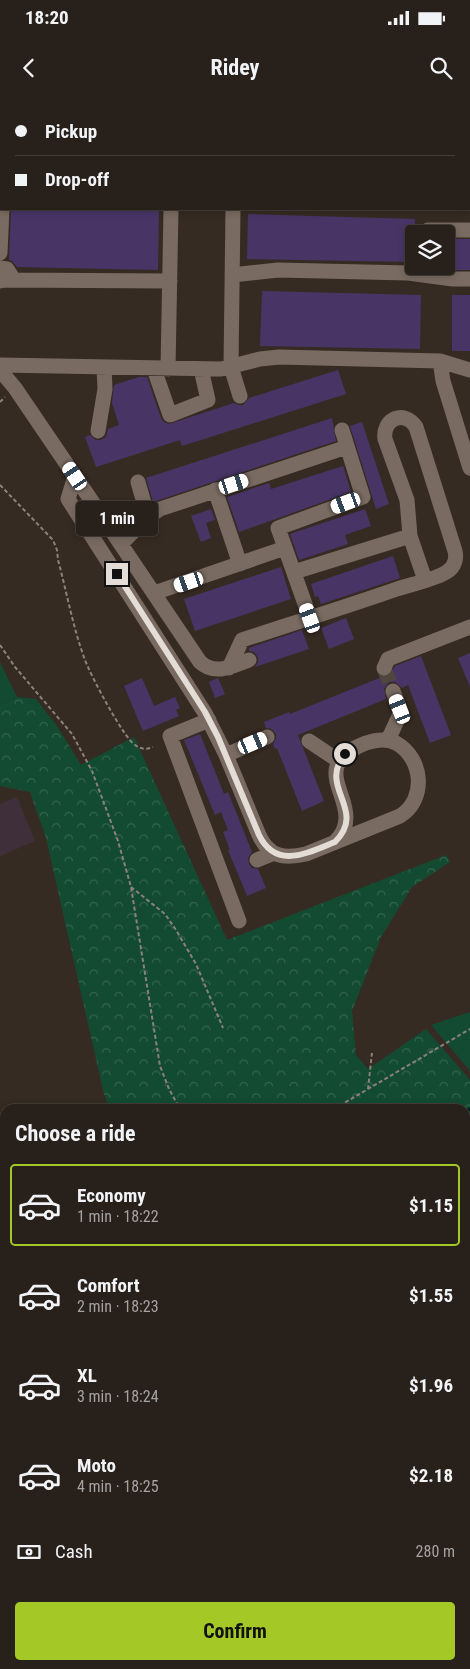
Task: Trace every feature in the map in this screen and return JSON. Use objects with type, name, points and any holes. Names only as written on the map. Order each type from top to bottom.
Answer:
[{"type":"street","points":[[0,253],[2,210]]},
{"type":"street","points":[[171,210],[170,281],[161,369],[170,415],[208,400],[201,369]]},
{"type":"street","points":[[233,210],[230,367],[240,396]]},
{"type":"street","points":[[455,230],[470,230]]},
{"type":"street","points":[[0,268],[8,269],[7,281],[170,281]]},
{"type":"street","points":[[232,275],[278,270],[405,273]]},
{"type":"street","points":[[439,275],[453,280],[470,280]]},
{"type":"street","points":[[0,365],[221,369],[260,358],[279,357],[440,361],[470,370]]},
{"type":"street","points":[[440,361],[443,381],[470,468]]},
{"type":"street","points":[[98,430],[105,389],[104,368]]},
{"type":"street","points":[[0,370],[75,476],[200,662],[206,667],[213,669],[229,668],[249,660]]},
{"type":"street","points":[[229,668],[242,640],[445,574],[454,564],[456,555],[416,427],[407,418],[400,417],[390,422],[385,435],[407,500],[410,536],[425,580]]},
{"type":"street","points":[[310,618],[278,528],[363,497],[342,430]]},
{"type":"street","points":[[121,544],[148,517],[160,509],[347,447]]},
{"type":"street","points":[[75,476],[68,499],[209,720],[266,847],[274,853],[284,856],[296,856],[335,842],[400,816],[408,811],[417,798],[420,785],[419,776],[410,756],[400,746],[388,740],[378,740],[350,750],[340,761],[335,773],[335,780],[350,813],[359,820],[377,825]]},
{"type":"street","points":[[138,482],[148,517]]},
{"type":"street","points":[[216,490],[240,564]]},
{"type":"street","points":[[294,572],[410,536]]},
{"type":"street","points":[[154,593],[286,548]]},
{"type":"street","points":[[384,668],[388,659],[470,627]]},
{"type":"street","points":[[388,740],[402,712],[393,691]]},
{"type":"street","points":[[209,720],[170,736],[239,921]]},
{"type":"street","points":[[226,755],[267,738]]},
{"type":"street","points":[[309,741],[340,761]]},
{"type":"street","points":[[335,842],[345,827],[346,807]]},
{"type":"street","points":[[257,860],[274,853]]},
{"type":"path","points":[[0,485],[53,540],[86,662],[124,734],[141,749],[153,747]]},
{"type":"path","points":[[0,645],[16,668],[72,734],[92,771],[118,841],[131,887],[160,1066],[168,1089],[177,1104]]},
{"type":"path","points":[[131,887],[165,914],[176,930],[196,964],[223,1028]]},
{"type":"path","points":[[342,1104],[470,1030]]},
{"type":"path","points":[[368,1089],[372,1053]]},
{"type":"shaded area","points":[[17,797],[35,841],[0,856],[0,804]]},
{"type":"green space","points":[[0,662],[17,697],[0,704]]},
{"type":"green space","points":[[17,697],[36,699],[57,726],[81,765],[134,737],[227,940],[446,855],[450,862],[412,887],[381,937],[352,1011],[356,1055],[368,1069],[426,1029],[470,1080],[470,1104],[107,1104],[46,838],[30,792],[0,786],[0,704]]},
{"type":"green space","points":[[470,1012],[470,1071],[431,1025]]},
{"type":"building","points":[[11,210],[159,210],[158,270],[17,267],[9,260]]},
{"type":"building","points":[[248,214],[415,219],[415,225],[405,225],[405,262],[247,259]]},
{"type":"building","points":[[455,239],[470,239],[470,270],[455,270]]},
{"type":"building","points":[[262,291],[421,295],[420,349],[260,346]]},
{"type":"building","points":[[452,295],[470,295],[470,351],[452,351]]},
{"type":"building","points":[[338,370],[346,394],[182,446],[180,440],[96,467],[85,437],[90,435],[96,440],[101,440],[106,437],[108,429],[119,425],[112,403],[114,385],[139,377],[147,377],[161,418],[169,424],[234,403],[243,405],[249,398]]},
{"type":"building","points":[[332,418],[336,441],[153,502],[146,478]]},
{"type":"building","points":[[362,422],[389,504],[376,509],[350,426]]},
{"type":"building","points":[[343,466],[351,492],[239,532],[227,497],[269,483],[271,489]]},
{"type":"building","points":[[211,509],[215,520],[206,523],[211,538],[201,542],[191,516]]},
{"type":"building","points":[[365,509],[371,526],[345,535],[348,544],[299,560],[290,534]]},
{"type":"building","points":[[393,556],[400,578],[321,604],[318,596],[315,597],[311,584]]},
{"type":"building","points":[[281,567],[291,599],[195,631],[184,599]]},
{"type":"building","points":[[346,618],[354,639],[329,649],[321,628]]},
{"type":"building","points":[[302,630],[309,649],[255,667],[258,657],[254,652],[249,651],[249,648]]},
{"type":"building","points":[[470,653],[470,687],[458,658]]},
{"type":"building","points":[[421,656],[451,735],[430,743],[408,685],[402,688],[395,682],[389,682],[384,689],[386,699],[298,735],[324,801],[302,811],[277,748],[275,749],[273,744],[276,734],[272,729],[266,728],[264,722],[389,676],[395,666]]},
{"type":"building","points":[[142,678],[154,706],[175,697],[180,708],[176,710],[179,716],[143,731],[124,686]]},
{"type":"building","points":[[218,678],[225,694],[215,698],[209,682]]},
{"type":"building","points":[[200,734],[224,794],[228,792],[252,852],[248,858],[249,864],[252,868],[258,869],[266,888],[247,896],[228,850],[230,850],[223,832],[228,830],[221,812],[215,815],[184,740]]},
{"type":"tunnel","points":[[384,668],[393,691]]},
{"type":"route","points":[[117,574],[205,712],[218,737],[259,835],[266,847],[274,853],[290,857],[306,854],[335,842],[340,837],[345,827],[347,814],[335,780],[335,773],[345,754]]}]
